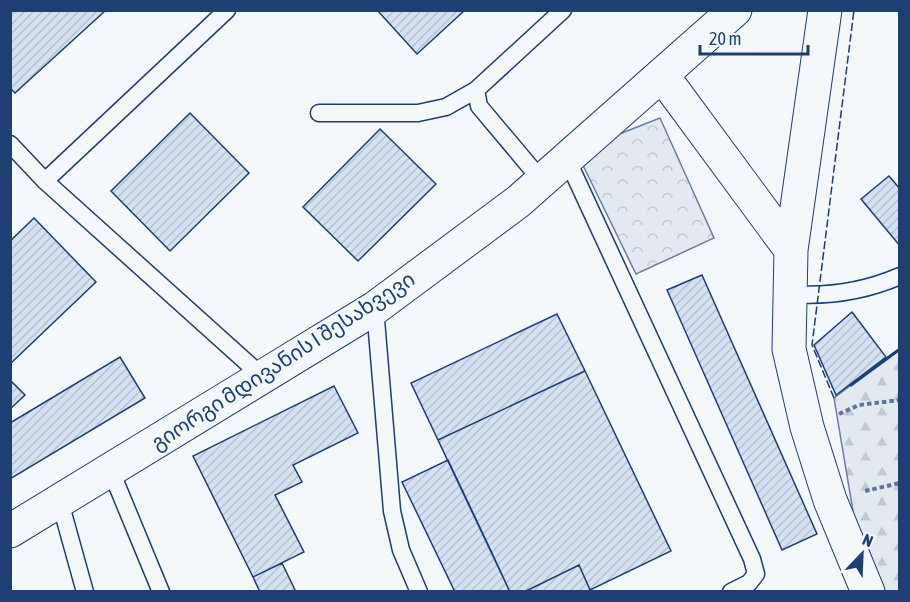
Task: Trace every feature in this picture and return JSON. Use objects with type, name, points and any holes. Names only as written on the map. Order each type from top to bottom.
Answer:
[{"type":"street","name":"გიორგი მდივანის I შესახვევი","points":[[10,531],[375,308],[542,181],[735,10]]},
{"type":"street","points":[[825,10],[791,250],[789,349],[807,427],[830,500],[868,591]]},
{"type":"street","points":[[662,75],[791,250]]},
{"type":"lane","points":[[45,181],[227,10]]},
{"type":"lane","points":[[319,113],[418,113],[446,107],[476,90],[563,10]]},
{"type":"lane","points":[[476,90],[479,106],[542,181]]},
{"type":"lane","points":[[10,144],[45,181],[263,377]]},
{"type":"lane","points":[[567,159],[752,559],[756,574],[750,582],[731,591]]},
{"type":"lane","points":[[789,294],[818,296],[858,292],[900,276]]},
{"type":"lane","points":[[375,308],[392,511],[401,550],[419,591]]},
{"type":"lane","points":[[111,471],[160,591]]},
{"type":"lane","points":[[60,502],[85,591]]},
{"type":"path","points":[[807,427],[860,405],[900,400]]},
{"type":"green space","points":[[660,118],[714,238],[636,274],[576,151]]},
{"type":"green space","points":[[899,349],[899,591],[885,591],[855,523],[834,398]]},
{"type":"building","points":[[10,10],[106,10],[15,93],[10,88]]},
{"type":"building","points":[[377,10],[465,10],[417,54]]},
{"type":"building","points":[[190,113],[249,173],[170,251],[111,191]]},
{"type":"building","points":[[380,129],[436,184],[358,261],[303,207]]},
{"type":"building","points":[[889,176],[900,189],[900,246],[861,199]]},
{"type":"building","points":[[34,218],[96,282],[10,364],[10,241]]},
{"type":"building","points":[[702,275],[817,534],[782,550],[667,290]]},
{"type":"building","points":[[852,312],[886,357],[836,395],[814,345]]},
{"type":"building","points":[[557,314],[585,371],[438,440],[411,383]]},
{"type":"building","points":[[120,357],[145,398],[10,479],[10,423]]},
{"type":"building","points":[[585,371],[671,551],[590,590],[579,565],[524,592],[510,592],[438,440]]},
{"type":"building","points":[[10,380],[25,395],[10,409]]},
{"type":"building","points":[[334,386],[358,433],[293,465],[302,482],[275,495],[304,552],[253,577],[193,456]]},
{"type":"building","points":[[448,460],[510,592],[455,592],[402,482]]},
{"type":"building","points":[[282,563],[296,592],[260,592],[253,577]]},
{"type":"building","points":[[579,565],[591,592],[524,592]]},
{"type":"fence","points":[[834,398],[812,345],[854,10]]},
{"type":"wall","points":[[851,385],[900,349]]}]
